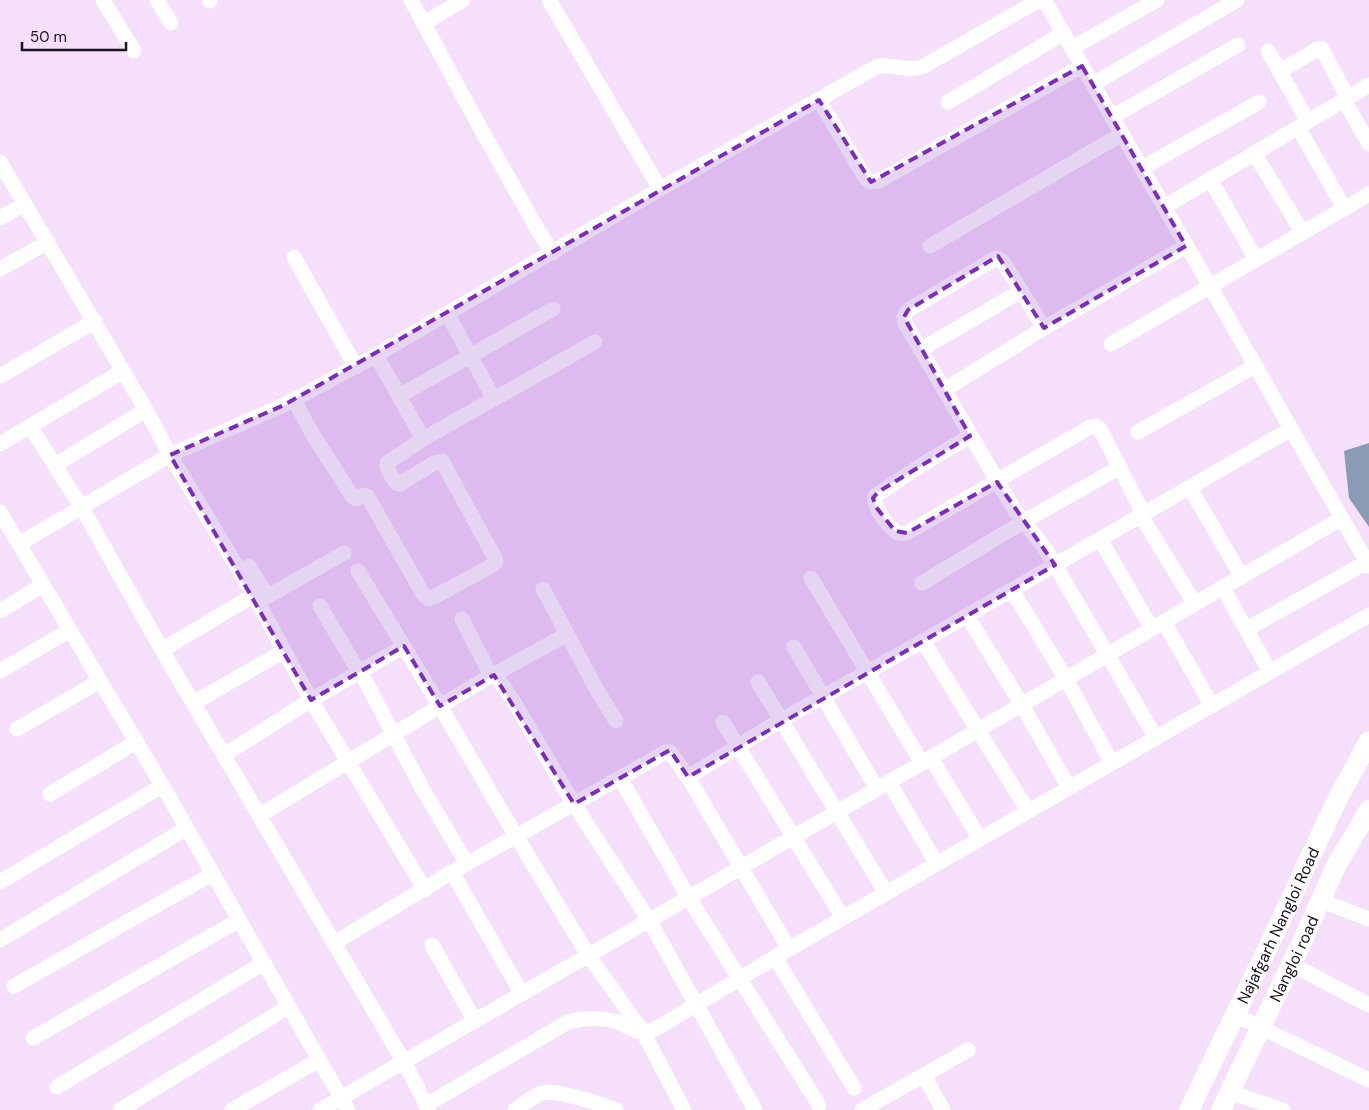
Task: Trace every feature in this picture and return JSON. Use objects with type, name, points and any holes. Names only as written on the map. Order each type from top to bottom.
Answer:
[{"type":"main road","name":"Najafgarh Nangloi Road","points":[[1189,1110],[1336,802],[1369,741]]},
{"type":"main road","name":"Nangloi road","points":[[1225,1101],[1336,866],[1368,813]]},
{"type":"street","points":[[103,0],[134,51]]},
{"type":"street","points":[[158,0],[171,24]]},
{"type":"street","points":[[411,0],[509,179],[553,253]]},
{"type":"street","points":[[424,23],[463,0]]},
{"type":"street","points":[[549,0],[660,189]]},
{"type":"street","points":[[19,544],[170,455],[294,400],[356,367],[448,315],[660,189],[878,66],[886,65],[909,70],[922,68],[1039,0]]},
{"type":"street","points":[[1044,0],[1368,564],[1247,629]]},
{"type":"street","points":[[1072,48],[1157,0]]},
{"type":"street","points":[[1093,84],[1237,0]]},
{"type":"street","points":[[948,102],[1064,33]]},
{"type":"street","points":[[1112,117],[1238,45]]},
{"type":"street","points":[[1280,71],[1316,50],[1322,49],[1369,144]]},
{"type":"street","points":[[1268,51],[1280,71],[1303,124],[1344,208]]},
{"type":"street","points":[[819,100],[866,179],[871,182],[879,180],[956,138],[1082,66]]},
{"type":"street","points":[[1164,206],[1369,85]]},
{"type":"street","points":[[1142,168],[1259,102]]},
{"type":"street","points":[[930,246],[1122,134]]},
{"type":"street","points":[[1254,153],[1303,233]]},
{"type":"street","points":[[1,164],[95,321],[170,455],[260,598]]},
{"type":"street","points":[[1210,179],[1256,259]]},
{"type":"street","points":[[1111,344],[1369,194]]},
{"type":"street","points":[[0,218],[24,204]]},
{"type":"street","points":[[0,269],[48,242]]},
{"type":"street","points":[[944,390],[1044,328],[1186,246]]},
{"type":"street","points":[[294,257],[356,367]]},
{"type":"street","points":[[1044,328],[999,258],[992,259],[908,310],[904,317],[905,323],[920,350],[997,482],[1023,522],[1044,547],[1156,738]]},
{"type":"street","points":[[920,350],[1021,291]]},
{"type":"street","points":[[399,396],[553,309]]},
{"type":"street","points":[[448,315],[494,399]]},
{"type":"street","points":[[0,376],[95,321]]},
{"type":"street","points":[[294,400],[313,436],[352,496],[356,498],[363,495],[368,497],[423,594],[428,599],[493,565],[496,561],[442,461],[434,463],[400,484],[396,483],[387,463],[423,439],[595,342]]},
{"type":"street","points":[[376,355],[423,439]]},
{"type":"street","points":[[1138,432],[1255,366]]},
{"type":"street","points":[[0,444],[123,371]]},
{"type":"street","points":[[55,465],[146,410]]},
{"type":"street","points":[[30,426],[82,508],[162,650],[404,1062],[428,1107],[568,1022],[590,1018],[616,1022],[636,1032],[657,1028],[740,980],[788,949],[1369,615]]},
{"type":"street","points":[[970,436],[878,492],[874,501],[876,507],[895,532],[907,533],[1090,427],[1095,426],[1100,429],[1141,512],[1195,604]]},
{"type":"street","points":[[688,777],[781,720],[967,616],[1100,539],[1141,512],[1190,488],[1290,428]]},
{"type":"street","points":[[922,583],[1023,522],[1120,468]]},
{"type":"street","points":[[1190,488],[1242,577]]},
{"type":"street","points":[[0,512],[162,786],[344,1104]]},
{"type":"street","points":[[320,1110],[344,1104],[404,1062],[927,761],[1342,518]]},
{"type":"street","points":[[1100,539],[1212,706]]},
{"type":"street","points":[[162,650],[344,553]]},
{"type":"street","points":[[249,566],[260,598],[284,651],[424,890]]},
{"type":"street","points":[[358,571],[588,955],[643,1032],[684,1110]]},
{"type":"street","points":[[811,578],[867,672],[980,840]]},
{"type":"street","points":[[0,611],[43,585]]},
{"type":"street","points":[[1223,588],[1270,672]]},
{"type":"street","points":[[543,589],[597,690],[616,721]]},
{"type":"street","points":[[1012,590],[1066,679],[1112,763]]},
{"type":"street","points":[[320,606],[360,672],[422,788],[466,864]]},
{"type":"street","points":[[967,616],[1022,705],[1069,788]]},
{"type":"street","points":[[462,619],[492,676],[497,678],[514,702],[574,804],[649,920],[755,1110]]},
{"type":"street","points":[[0,671],[70,630]]},
{"type":"street","points":[[260,815],[349,763],[440,706],[562,638],[566,632]]},
{"type":"street","points":[[923,641],[1028,812]]},
{"type":"street","points":[[224,755],[311,700],[404,646]]},
{"type":"street","points":[[794,647],[823,696],[936,864]]},
{"type":"street","points":[[193,703],[284,651]]},
{"type":"street","points":[[17,729],[100,681]]},
{"type":"street","points":[[758,682],[886,893]]},
{"type":"street","points":[[723,722],[842,918]]},
{"type":"street","points":[[50,794],[136,742]]},
{"type":"street","points":[[334,943],[466,864],[666,752],[670,752],[688,777],[788,949]]},
{"type":"street","points":[[620,778],[689,898],[819,1105]]},
{"type":"street","points":[[0,882],[162,786]]},
{"type":"street","points":[[0,940],[186,828]]},
{"type":"street","points":[[452,872],[522,994]]},
{"type":"street","points":[[14,986],[212,874]]},
{"type":"street","points":[[1320,900],[1369,919]]},
{"type":"street","points":[[33,1038],[239,920]]},
{"type":"street","points":[[432,945],[475,1021]]},
{"type":"street","points":[[775,957],[854,1088]]},
{"type":"street","points":[[57,1087],[264,964]]},
{"type":"street","points":[[1291,964],[1369,1005]]},
{"type":"street","points":[[120,1110],[288,1007]]},
{"type":"street","points":[[1235,1015],[1369,1080]]},
{"type":"street","points":[[872,1108],[968,1050]]},
{"type":"street","points":[[232,1110],[319,1060]]},
{"type":"street","points":[[924,1075],[943,1110]]},
{"type":"street","points":[[515,1110],[547,1092],[554,1092],[585,1105],[616,1110]]},
{"type":"street","points":[[1225,1101],[1283,1110]]},
{"type":"highlighted area","points":[[1082,66],[1186,246],[1044,328],[998,256],[908,310],[904,317],[970,436],[878,492],[873,498],[876,507],[895,531],[907,533],[997,482],[1055,565],[688,777],[670,750],[574,804],[494,675],[440,706],[404,646],[311,700],[170,455],[284,405],[819,100],[871,182]]},
{"type":"water","points":[[1369,443],[1369,527],[1349,498],[1344,451]]}]
